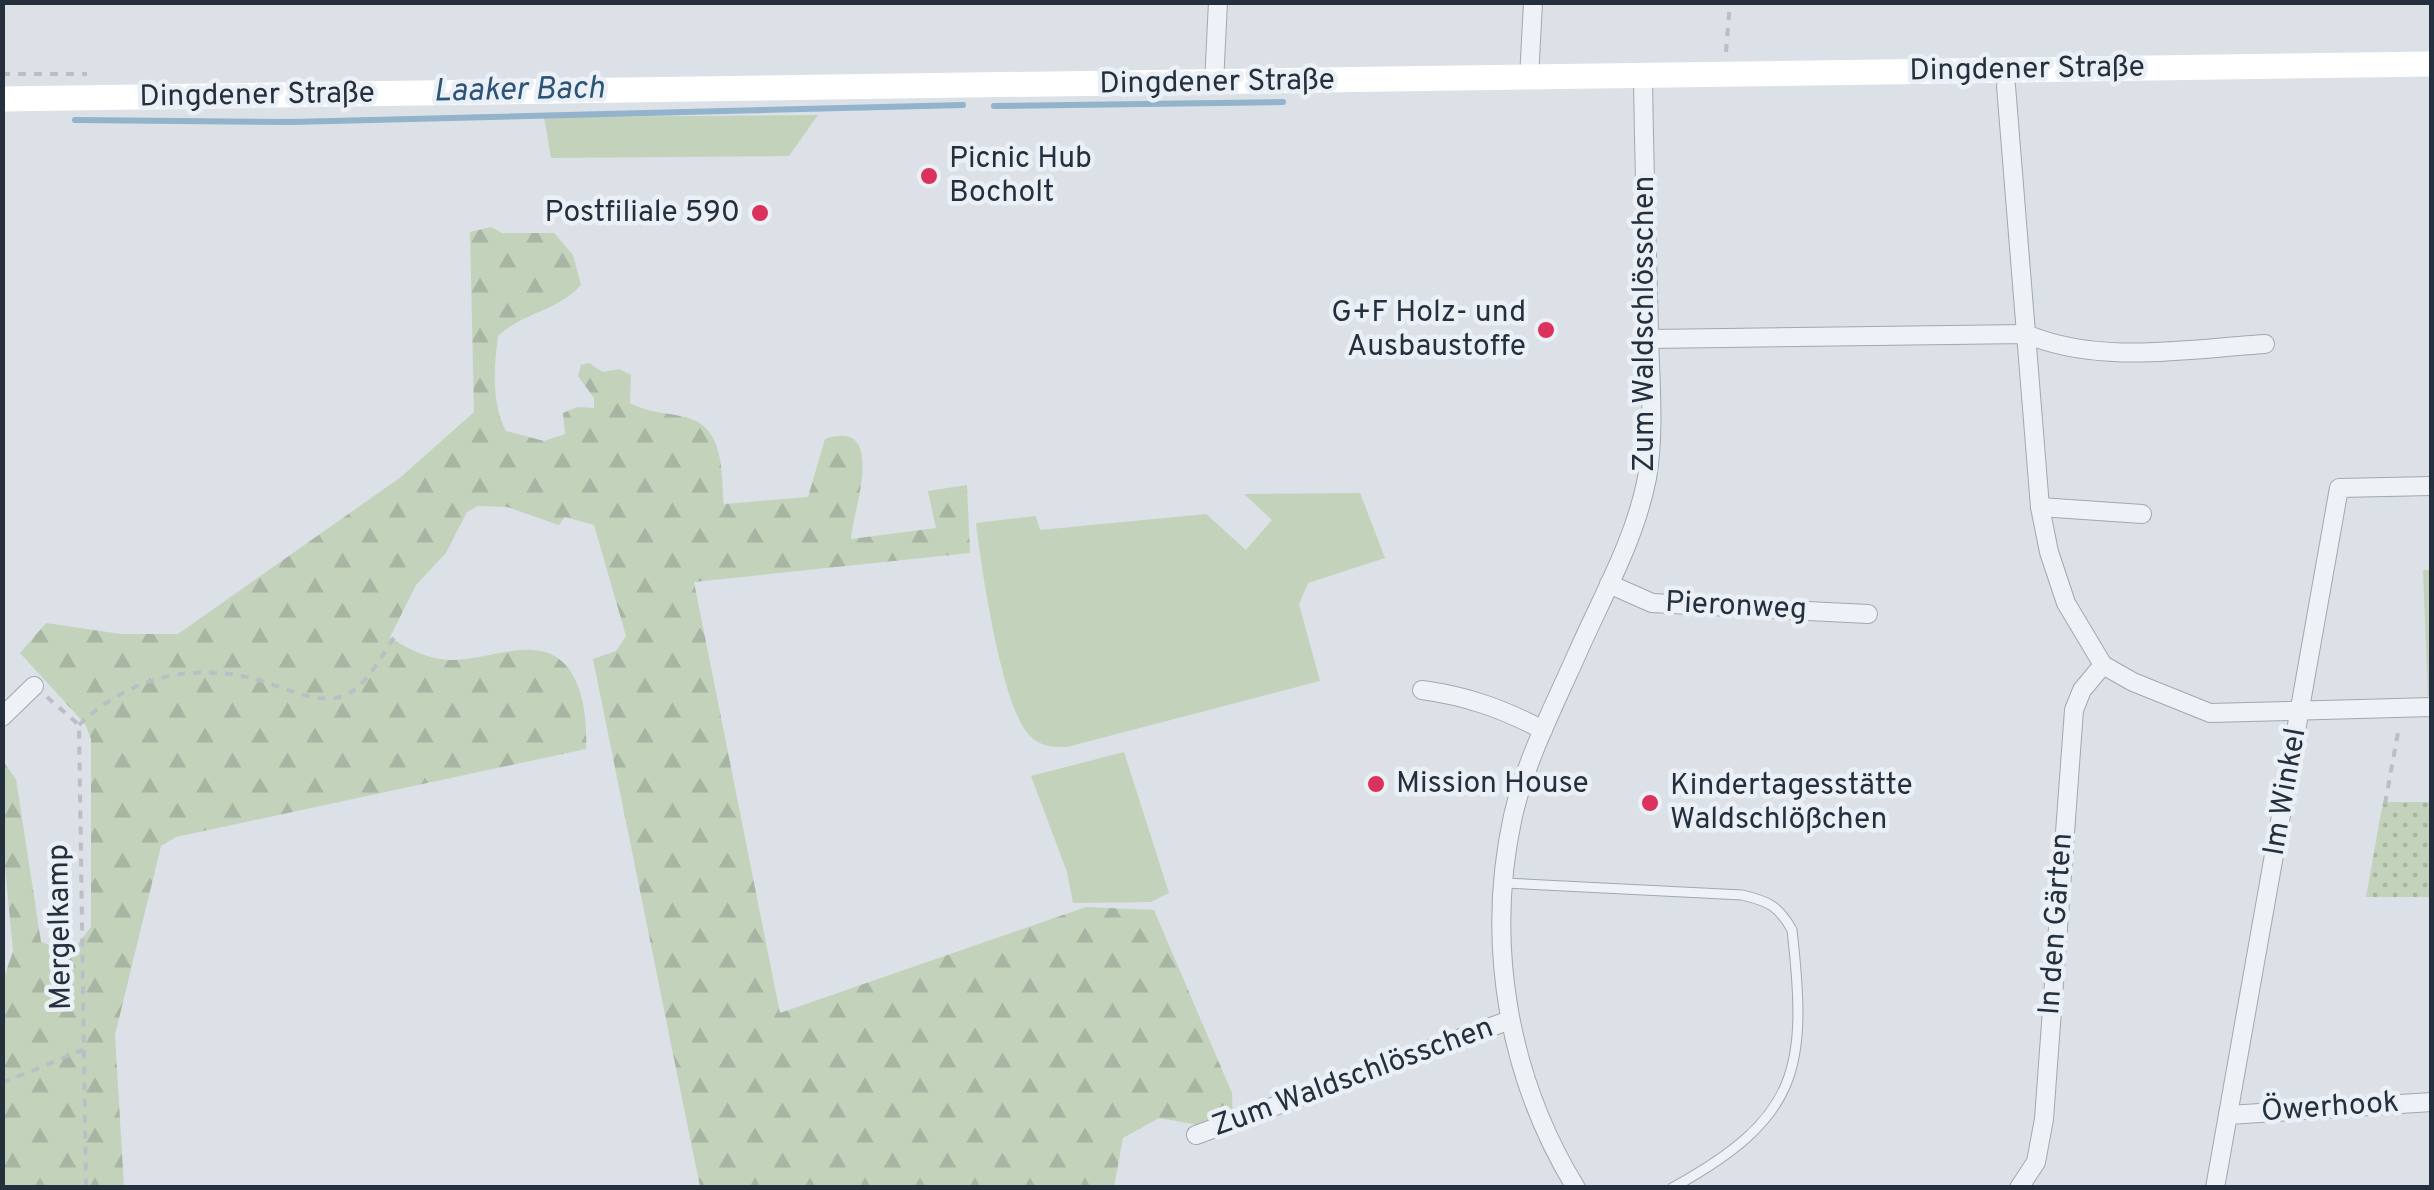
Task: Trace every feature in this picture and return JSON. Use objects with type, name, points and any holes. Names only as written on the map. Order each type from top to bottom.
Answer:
[{"type":"main road","name":"Dingdener Straße","points":[[2,98],[2432,64]]},
{"type":"street","points":[[1214,83],[1218,2]]},
{"type":"street","points":[[1530,78],[1534,2]]},
{"type":"street","name":"Zum Waldschlösschen","points":[[1576,1188],[1521,1066],[1510,1020],[1500,931],[1502,883],[1514,813],[1544,730],[1609,584],[1647,476],[1649,339],[1643,77]]},
{"type":"street","points":[[2006,86],[2040,507],[2049,552],[2066,603],[2102,665],[2210,713],[2432,707]]},
{"type":"street","points":[[1649,339],[2026,334],[2047,342],[2120,353],[2265,344]]},
{"type":"street","name":"Im Winkel","points":[[2215,1188],[2339,488],[2432,486]]},
{"type":"street","points":[[2040,507],[2142,514]]},
{"type":"street","name":"Pieronweg","points":[[1609,584],[1652,602],[1868,614]]},
{"type":"street","name":"In den Gärten","points":[[2019,1188],[2036,1162],[2044,1120],[2074,710],[2082,690],[2102,665]]},
{"type":"street","points":[[2,717],[34,686]]},
{"type":"street","points":[[1422,690],[1463,696],[1506,710],[1544,730]]},
{"type":"street","name":"Zum Waldschlösschen","points":[[1196,1135],[1510,1020]]},
{"type":"street","name":"Öwerhook","points":[[2228,1115],[2432,1102]]},
{"type":"lane","points":[[1502,883],[1742,895],[1768,901],[1787,921],[1796,958],[1794,1071],[1784,1097],[1758,1130],[1725,1157],[1672,1188]]},
{"type":"path","points":[[1726,57],[1730,2]]},
{"type":"path","points":[[34,686],[80,725],[105,699],[190,670],[244,676],[320,698],[342,697],[362,683],[396,634]]},
{"type":"path","points":[[2385,804],[2403,708]]},
{"type":"path","name":"Mergelkamp","points":[[80,725],[86,1188]]},
{"type":"path","points":[[2,1083],[85,1048]]},
{"type":"green space","points":[[818,115],[789,156],[551,158],[544,117]]},
{"type":"green space","points":[[491,227],[502,233],[554,233],[573,255],[581,285],[562,301],[498,336],[496,397],[506,431],[544,441],[565,434],[563,413],[577,407],[594,408],[594,398],[578,376],[581,365],[589,363],[603,372],[619,369],[631,375],[630,403],[684,417],[707,429],[721,464],[724,504],[808,497],[825,439],[845,436],[856,442],[862,454],[851,539],[936,528],[928,491],[967,485],[970,553],[694,582],[780,1013],[1086,907],[1154,910],[1232,1093],[1233,1131],[1159,1118],[1123,1138],[1114,1187],[700,1187],[593,659],[616,651],[626,636],[594,525],[565,517],[559,525],[507,507],[478,506],[467,512],[446,553],[416,585],[390,637],[417,652],[448,660],[523,650],[550,654],[572,673],[578,687],[583,702],[586,749],[176,837],[161,846],[115,1035],[124,1187],[3,1187],[2,984],[13,951],[3,846],[2,760],[16,779],[41,942],[71,953],[91,927],[91,739],[85,724],[20,653],[46,623],[121,634],[178,634],[401,477],[474,412],[470,232]]},
{"type":"green space","points":[[1360,493],[1385,558],[1308,583],[1299,604],[1320,681],[1067,747],[1043,744],[1030,736],[1010,697],[1002,668],[976,523],[1036,516],[1040,530],[1206,514],[1246,550],[1272,520],[1244,494]]},
{"type":"green space","points":[[2423,570],[2431,570],[2431,696],[2428,696]]},
{"type":"green space","points":[[1124,752],[1169,893],[1151,902],[1073,903],[1067,872],[1031,776]]},
{"type":"green space","points":[[2383,802],[2431,802],[2431,897],[2366,897]]},
{"type":"waterway","name":"Laaker Bach","points":[[994,106],[1283,102]]},
{"type":"waterway","name":"Laaker Bach","points":[[75,120],[292,122],[963,105]]},
{"type":"place","name":"Picnic Hub Bocholt","points":[[929,176]]},
{"type":"place","name":"Postfiliale 590","points":[[760,213]]},
{"type":"place","name":"G+F Holz- und Ausbaustoffe","points":[[1546,330]]},
{"type":"place","name":"Mission House","points":[[1376,784]]},
{"type":"place","name":"Kindertagesstätte Waldschlößchen","points":[[1650,803]]}]
